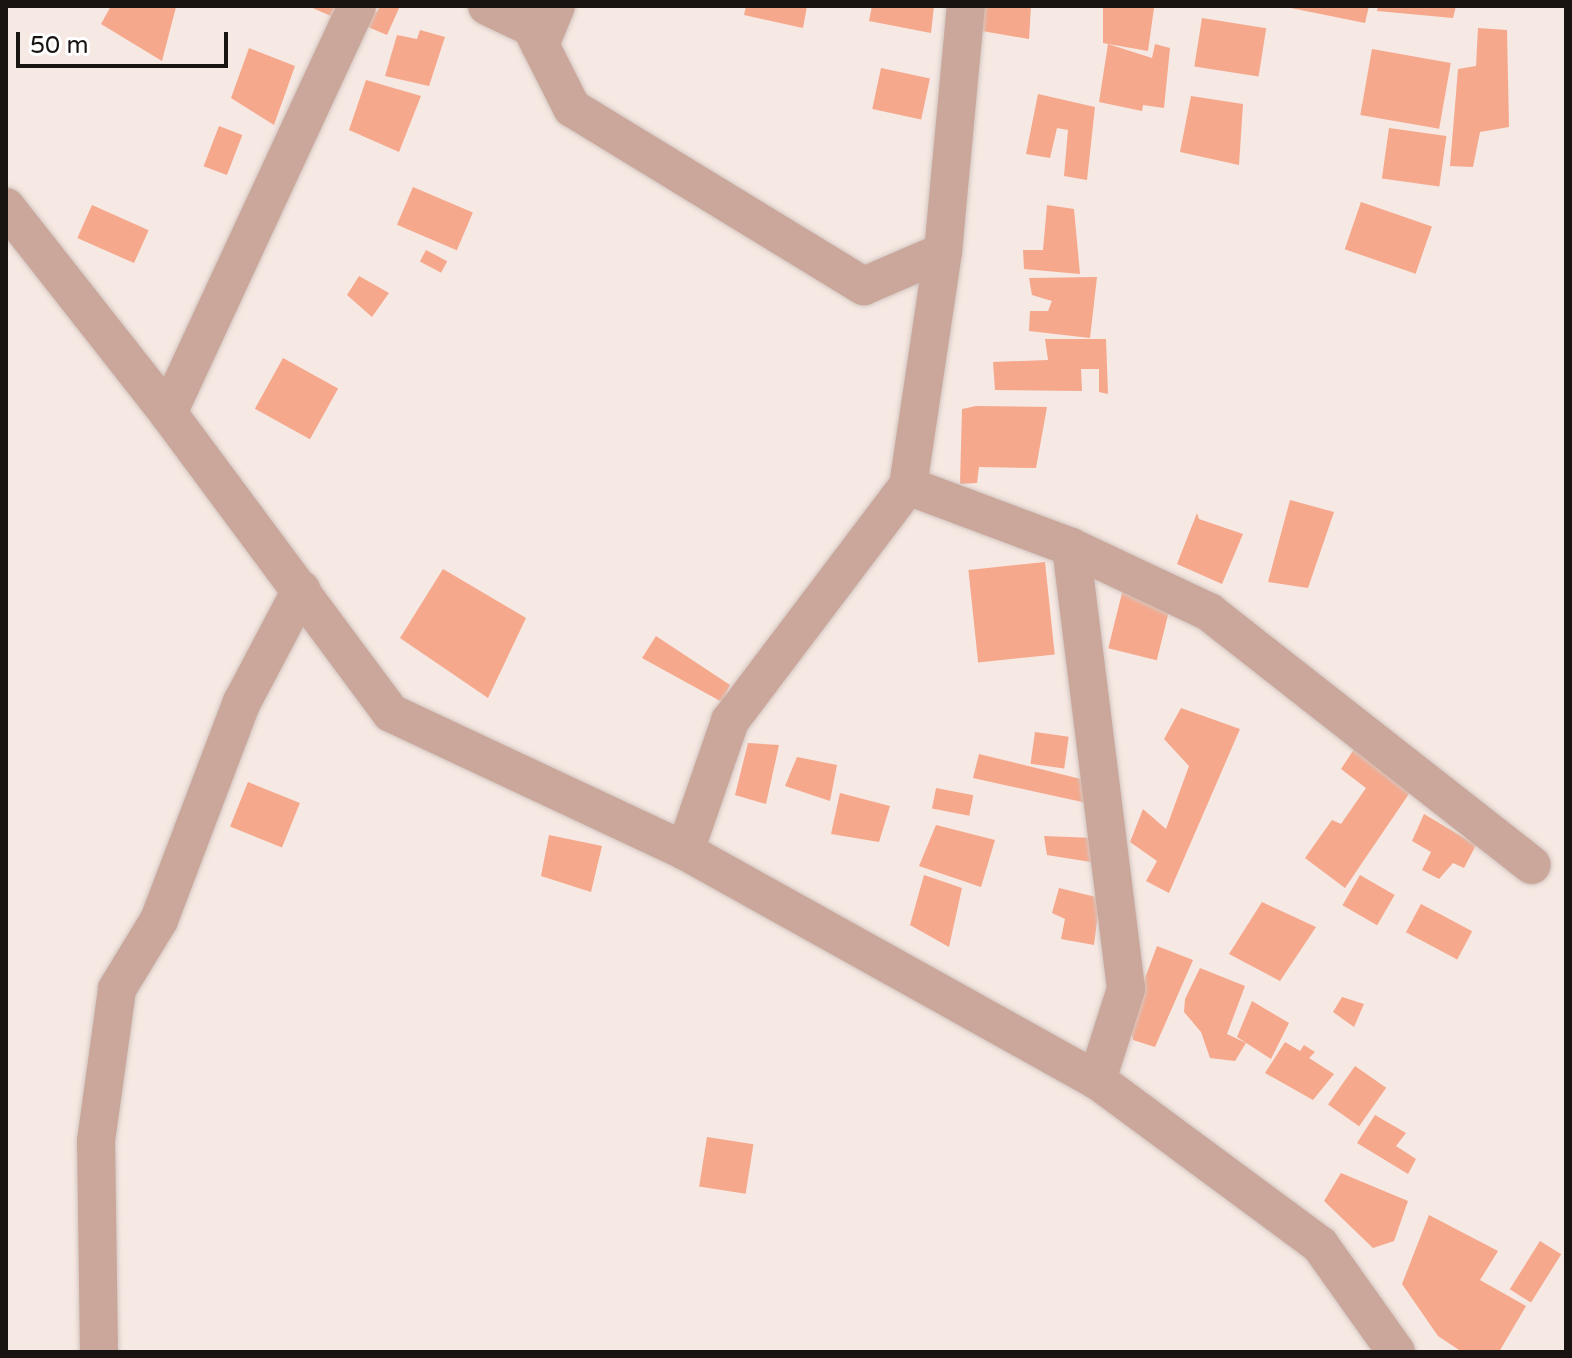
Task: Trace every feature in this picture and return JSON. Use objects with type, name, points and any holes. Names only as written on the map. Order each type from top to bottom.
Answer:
[{"type":"street","points":[[168,413],[357,6]]},
{"type":"street","points":[[487,6],[531,27],[572,108],[864,286],[943,252]]},
{"type":"street","points":[[540,45],[556,6]]},
{"type":"street","points":[[685,851],[730,721],[908,486],[943,252],[966,6]]},
{"type":"street","points":[[6,207],[168,413],[391,713],[685,851],[1097,1080],[1320,1245],[1396,1352]]},
{"type":"street","points":[[908,486],[1071,547],[1209,612],[1532,865]]},
{"type":"street","points":[[1071,547],[1126,989],[1097,1080]]},
{"type":"street","points":[[99,1352],[96,1141],[117,989],[159,920],[242,702],[301,590]]},
{"type":"building","points":[[111,6],[176,7],[162,61],[101,24]]},
{"type":"building","points":[[308,6],[335,6],[331,16]]},
{"type":"building","points":[[380,6],[400,6],[387,35],[356,22],[364,9],[377,12]]},
{"type":"building","points":[[746,6],[807,6],[803,28],[744,15]]},
{"type":"building","points":[[872,6],[934,6],[931,33],[869,21]]},
{"type":"building","points":[[984,6],[1031,6],[1029,39],[982,31]]},
{"type":"building","points":[[1103,6],[1154,8],[1148,51],[1103,43]]},
{"type":"building","points":[[1281,6],[1369,6],[1365,23]]},
{"type":"building","points":[[1378,6],[1456,6],[1453,18],[1377,11]]},
{"type":"building","points":[[1202,18],[1266,28],[1259,77],[1194,66]]},
{"type":"building","points":[[1478,28],[1507,30],[1509,127],[1480,132],[1473,167],[1450,166],[1458,69],[1476,66]]},
{"type":"building","points":[[420,30],[445,37],[429,86],[385,76],[397,35],[417,39]]},
{"type":"building","points":[[1108,44],[1152,58],[1155,44],[1170,48],[1164,108],[1143,105],[1142,111],[1099,102]]},
{"type":"building","points":[[249,48],[295,66],[274,125],[231,98]]},
{"type":"building","points":[[1372,49],[1451,63],[1439,129],[1360,115]]},
{"type":"building","points":[[881,68],[930,78],[921,119],[872,109]]},
{"type":"building","points":[[366,80],[421,96],[399,152],[349,130]]},
{"type":"building","points":[[1038,94],[1095,107],[1087,180],[1064,176],[1068,130],[1057,128],[1050,158],[1026,154]]},
{"type":"building","points":[[1191,96],[1243,104],[1239,165],[1180,152]]},
{"type":"building","points":[[219,126],[242,135],[227,175],[204,166]]},
{"type":"building","points":[[1389,128],[1446,136],[1439,187],[1382,179]]},
{"type":"building","points":[[413,187],[473,212],[457,250],[397,225]]},
{"type":"building","points":[[1361,202],[1432,226],[1416,274],[1345,249]]},
{"type":"building","points":[[92,205],[149,230],[134,263],[77,238]]},
{"type":"building","points":[[1047,205],[1074,209],[1080,274],[1024,269],[1023,250],[1043,250]]},
{"type":"building","points":[[426,250],[447,261],[441,273],[420,261]]},
{"type":"building","points":[[359,276],[389,293],[372,317],[347,295]]},
{"type":"building","points":[[1097,277],[1090,338],[1029,331],[1030,311],[1048,311],[1052,301],[1032,295],[1029,278]]},
{"type":"building","points":[[1045,339],[1106,339],[1108,394],[1099,392],[1099,369],[1081,369],[1082,391],[995,390],[993,362],[1048,360]]},
{"type":"building","points":[[283,358],[338,389],[310,439],[255,409]]},
{"type":"building","points":[[976,406],[1047,407],[1036,468],[979,467],[977,483],[960,484],[962,409]]},
{"type":"building","points":[[1290,500],[1334,512],[1308,588],[1268,582]]},
{"type":"building","points":[[1197,513],[1199,519],[1243,534],[1222,584],[1177,564]]},
{"type":"building","points":[[1045,562],[1055,654],[978,663],[968,570]]},
{"type":"building","points":[[443,569],[526,618],[488,698],[400,638]]},
{"type":"building","points":[[1123,589],[1172,601],[1157,660],[1108,648]]},
{"type":"building","points":[[656,636],[730,685],[722,702],[642,658]]},
{"type":"building","points":[[1181,708],[1240,729],[1169,893],[1146,881],[1157,861],[1130,842],[1143,809],[1166,829],[1189,766],[1164,739]]},
{"type":"building","points":[[1035,732],[1069,737],[1064,768],[1031,764]]},
{"type":"building","points":[[1360,740],[1415,785],[1345,888],[1305,858],[1332,820],[1341,824],[1366,788],[1341,769]]},
{"type":"building","points":[[748,743],[779,745],[766,804],[735,795]]},
{"type":"building","points":[[979,754],[1093,782],[1096,805],[973,778]]},
{"type":"building","points":[[797,757],[837,765],[830,801],[785,786]]},
{"type":"building","points":[[248,782],[300,803],[282,847],[230,827]]},
{"type":"building","points":[[936,788],[973,795],[969,816],[932,809]]},
{"type":"building","points":[[840,793],[890,806],[879,842],[831,834]]},
{"type":"building","points":[[1424,814],[1476,845],[1464,868],[1453,863],[1439,879],[1422,870],[1431,852],[1412,841]]},
{"type":"building","points":[[936,825],[995,840],[981,887],[919,866]]},
{"type":"building","points":[[549,835],[602,846],[591,892],[541,876]]},
{"type":"building","points":[[1044,836],[1094,838],[1097,863],[1047,855]]},
{"type":"building","points":[[924,875],[962,888],[949,947],[910,925]]},
{"type":"building","points":[[1360,875],[1395,895],[1377,925],[1342,905]]},
{"type":"building","points":[[1059,888],[1100,898],[1094,945],[1061,939],[1065,919],[1052,913]]},
{"type":"building","points":[[1262,902],[1316,927],[1280,981],[1229,954]]},
{"type":"building","points":[[1421,904],[1472,931],[1457,959],[1406,932]]},
{"type":"building","points":[[1157,946],[1193,960],[1155,1047],[1133,1040],[1128,1013],[1139,994]]},
{"type":"building","points":[[1200,968],[1245,986],[1227,1034],[1246,1043],[1235,1061],[1210,1058],[1201,1032],[1184,1012],[1185,999]]},
{"type":"building","points":[[1342,997],[1364,1004],[1354,1027],[1333,1012]]},
{"type":"building","points":[[1252,1001],[1289,1023],[1271,1059],[1237,1037]]},
{"type":"building","points":[[1285,1042],[1300,1051],[1304,1045],[1315,1052],[1309,1058],[1334,1074],[1313,1100],[1265,1073]]},
{"type":"building","points":[[1355,1066],[1386,1088],[1359,1126],[1328,1105]]},
{"type":"building","points":[[1375,1115],[1406,1133],[1396,1146],[1416,1159],[1408,1174],[1357,1143]]},
{"type":"building","points":[[707,1137],[753,1144],[746,1194],[699,1186]]},
{"type":"building","points":[[1341,1173],[1408,1201],[1394,1241],[1373,1248],[1324,1201]]},
{"type":"building","points":[[1429,1215],[1498,1251],[1480,1280],[1526,1306],[1499,1352],[1462,1352],[1438,1336],[1402,1284]]},
{"type":"building","points":[[1540,1241],[1561,1254],[1531,1303],[1510,1289]]}]
